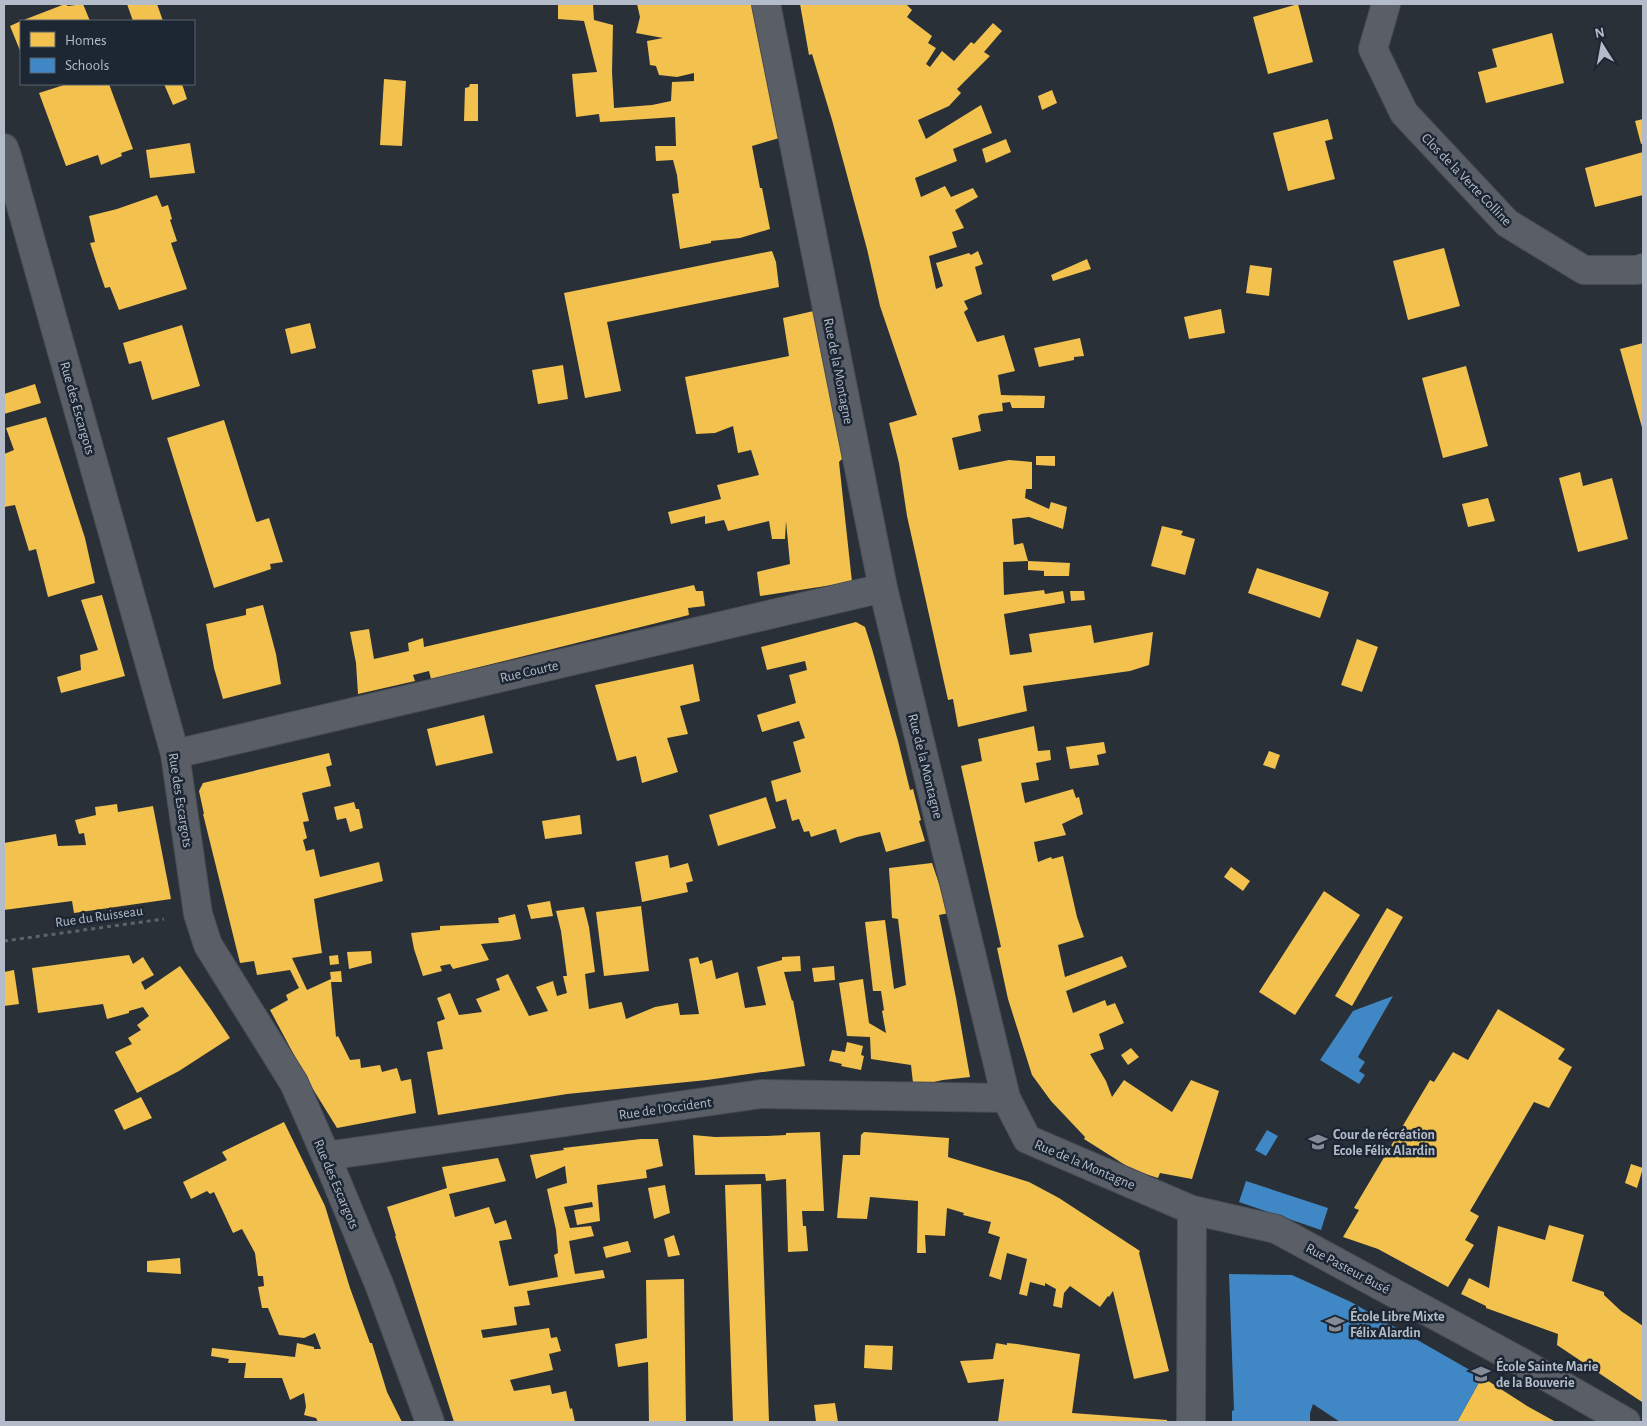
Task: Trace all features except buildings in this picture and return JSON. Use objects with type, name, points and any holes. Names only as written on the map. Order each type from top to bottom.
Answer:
[{"type":"street","name":"Rue de la Montagne","points":[[766,4],[883,588],[1006,1098],[1027,1139],[1192,1210]]},
{"type":"street","name":"Clos de la Verte Colline","points":[[1386,4],[1372,49],[1404,113],[1507,223],[1584,270],[1637,270],[1643,268]]},
{"type":"street","name":"Rue des Escargots","points":[[4,148],[175,754],[198,914],[208,945],[294,1083],[379,1284],[430,1422]]},
{"type":"street","name":"Rue Courte","points":[[175,754],[883,588]]},
{"type":"street","name":"Rue de l'Occident","points":[[326,1156],[761,1094],[1006,1098]]},
{"type":"street","points":[[1191,1422],[1192,1210]]},
{"type":"street","name":"Rue Pasteur Busé","points":[[1192,1210],[1276,1229],[1521,1362],[1626,1422]]},
{"type":"path","name":"Rue du Ruisseau","points":[[4,941],[198,914]]},
{"type":"place","name":"Cour de récréation Ecole Félix Alardin","points":[[1318,1142]]},
{"type":"place","name":"École Libre Mixte Félix Alardin","points":[[1335,1324]]},
{"type":"place","name":"École Sainte Marie de la Bouverie","points":[[1481,1374]]}]
